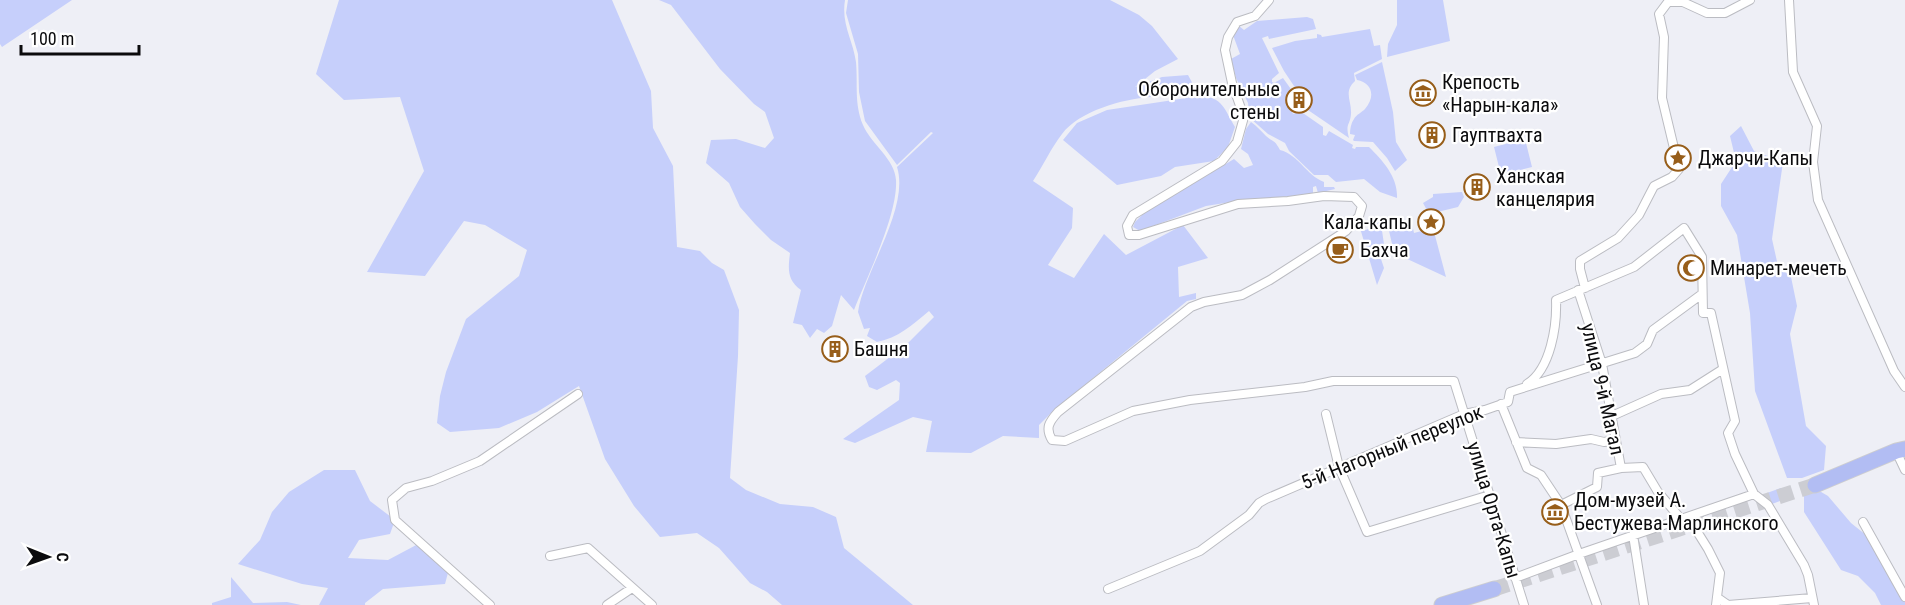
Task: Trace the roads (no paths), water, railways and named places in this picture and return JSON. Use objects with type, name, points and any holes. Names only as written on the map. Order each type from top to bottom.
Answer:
[{"type":"highway","points":[[1815,485],[1901,450]]},
{"type":"highway","points":[[1442,605],[1494,589]]},
{"type":"street","name":"5-й Нагорный переулок","points":[[1269,0],[1255,16],[1237,22],[1228,37],[1225,50],[1232,82],[1244,117],[1237,142],[1222,161],[1133,215],[1127,226],[1129,235],[1139,235],[1238,204],[1324,196],[1354,197],[1362,206],[1359,216],[1346,231],[1270,280],[1242,295],[1204,302],[1191,307],[1058,412],[1048,423],[1048,433],[1052,440],[1065,441],[1133,411],[1190,400],[1305,387],[1333,381],[1454,381]]},
{"type":"street","name":"улица 9-й Магал","points":[[1681,519],[1658,492],[1643,466],[1621,468],[1602,364],[1581,289],[1580,261],[1618,238],[1639,215],[1654,186],[1672,177],[1679,169],[1662,98],[1664,37],[1659,14],[1668,2],[1683,2],[1707,13],[1725,13],[1750,0]]},
{"type":"street","points":[[1789,0],[1793,72],[1817,126],[1814,162],[1818,200],[1894,371],[1905,387]]},
{"type":"street","points":[[1520,388],[1534,380],[1551,347],[1556,300],[1634,267],[1684,228],[1702,257],[1703,313],[1711,313],[1735,421],[1728,433],[1735,454],[1754,494],[1768,506],[1797,553],[1808,575],[1813,601],[1728,605],[1717,602],[1720,573],[1693,525],[1681,519]]},
{"type":"street","name":"5-й Нагорный переулок","points":[[1108,589],[1200,550],[1249,515],[1259,503],[1339,467],[1464,414],[1508,402],[1510,392],[1520,388],[1635,353],[1647,344],[1653,330],[1702,294]]},
{"type":"street","points":[[1611,416],[1661,394],[1690,390],[1723,369]]},
{"type":"street","name":"улица Орта-Капы","points":[[1454,381],[1524,605]]},
{"type":"street","points":[[489,605],[395,520],[392,500],[406,488],[432,481],[480,461],[578,394]]},
{"type":"street","points":[[1501,404],[1527,468],[1541,475],[1561,505],[1597,605]]},
{"type":"street","points":[[1326,414],[1339,467],[1367,532],[1490,495]]},
{"type":"street","points":[[1516,442],[1556,444],[1591,438],[1604,442],[1616,440]]},
{"type":"street","points":[[1901,450],[1905,470]]},
{"type":"street","points":[[1561,505],[1597,487],[1598,473],[1621,468]]},
{"type":"street","points":[[1515,578],[1754,494]]},
{"type":"street","points":[[1863,522],[1905,597]]},
{"type":"street","points":[[1633,535],[1644,605]]},
{"type":"street","points":[[550,556],[588,548],[652,605]]},
{"type":"street","points":[[607,605],[632,588]]},
{"type":"tunnel","points":[[1494,589],[1815,485]]},
{"type":"place","name":"Крепость «Нарын-кала»","points":[[1423,93]]},
{"type":"place","name":"Оборонительные стены","points":[[1299,100]]},
{"type":"place","name":"Гауптвахта","points":[[1432,135]]},
{"type":"place","name":"Джарчи-Капы","points":[[1678,158]]},
{"type":"place","name":"Ханская канцелярия","points":[[1477,187]]},
{"type":"place","name":"Кала-капы","points":[[1431,222]]},
{"type":"place","name":"Бахча","points":[[1340,250]]},
{"type":"place","name":"Минарет-мечеть","points":[[1691,268]]},
{"type":"place","name":"Башня","points":[[835,349]]},
{"type":"place","name":"Дом-музей А. Бестужева-Марлинского","points":[[1555,512]]}]
